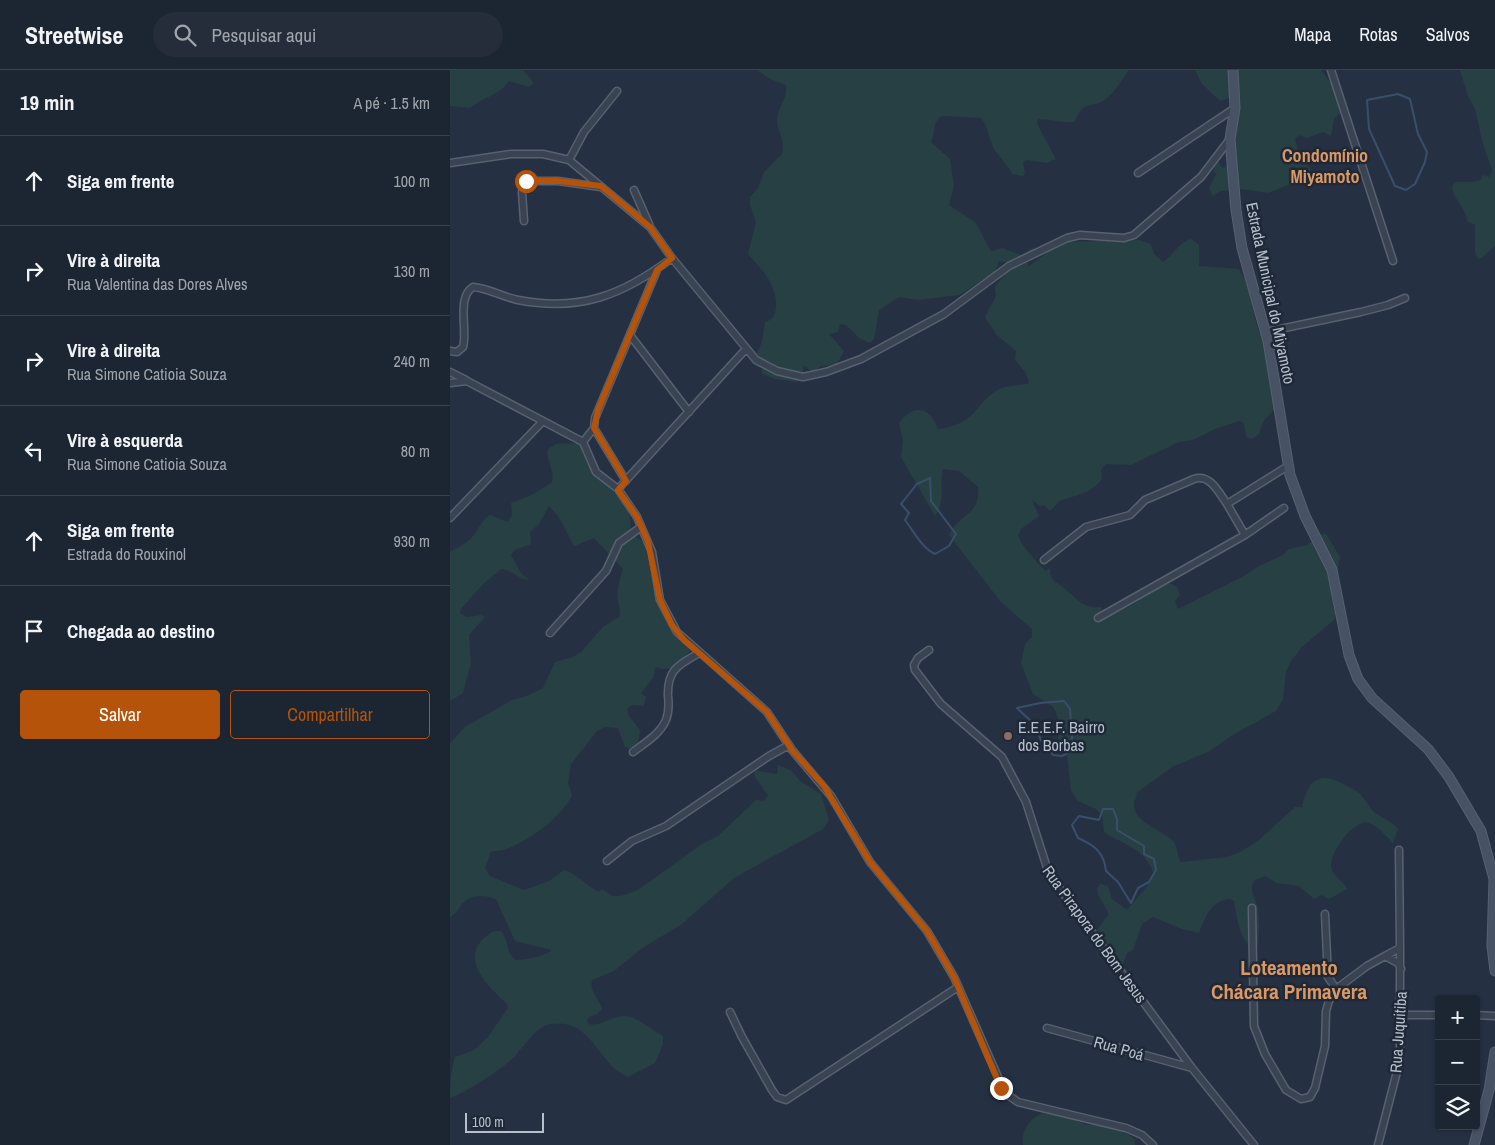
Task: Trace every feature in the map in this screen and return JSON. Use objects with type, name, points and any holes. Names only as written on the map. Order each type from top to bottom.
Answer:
[{"type":"street","name":"Estrada Municipal do Miyamoto","points":[[1234,70],[1235,108],[1230,139],[1236,210],[1242,248],[1266,332],[1288,466],[1305,516],[1332,570],[1349,655],[1358,679],[1372,698],[1428,749],[1457,789],[1481,832],[1494,879],[1492,946],[1495,971]]},
{"type":"street","points":[[1330,70],[1393,261]]},
{"type":"street","points":[[569,160],[584,132],[617,91]]},
{"type":"street","points":[[1138,173],[1235,108]]},
{"type":"street","points":[[634,190],[650,227],[672,258],[745,350],[764,366],[792,375],[814,376],[846,366],[944,314],[1009,266],[1034,253],[1080,235],[1124,238],[1134,235],[1200,177],[1230,139]]},
{"type":"street","points":[[450,163],[510,154],[543,154],[569,160],[650,227]]},
{"type":"street","points":[[524,221],[522,192],[526,181],[558,181],[601,186]]},
{"type":"street","points":[[450,351],[457,352],[463,347],[465,301],[468,291],[473,287],[515,300],[562,305],[582,303],[613,294],[657,270],[672,258]]},
{"type":"street","points":[[583,442],[594,428],[598,410],[657,270]]},
{"type":"street","points":[[1266,332],[1370,310],[1405,298]]},
{"type":"street","points":[[630,335],[689,412]]},
{"type":"street","points":[[618,490],[745,350]]},
{"type":"street","points":[[450,372],[583,442],[596,472],[618,490],[642,528],[652,552],[663,609],[677,632],[761,705],[773,719],[789,745],[824,786],[870,862],[927,931],[939,949],[1005,1093],[1018,1102],[1126,1128],[1142,1135],[1153,1145]]},
{"type":"street","points":[[450,383],[467,381]]},
{"type":"street","points":[[450,518],[543,421]]},
{"type":"street","points":[[594,428],[626,481]]},
{"type":"street","points":[[1227,504],[1288,466]]},
{"type":"street","points":[[1044,560],[1091,524],[1130,515],[1145,500],[1199,477],[1211,483],[1227,504],[1245,535]]},
{"type":"street","points":[[1098,618],[1245,535],[1284,508]]},
{"type":"street","points":[[550,633],[606,571],[619,543],[642,528]]},
{"type":"street","name":"Rua Pirapora do Bom Jesus","points":[[929,650],[918,658],[914,665],[915,670],[942,704],[1002,758],[1026,802],[1049,874],[1192,1068],[1254,1145]]},
{"type":"street","points":[[633,752],[653,736],[666,721],[669,704],[668,683],[673,670],[699,653]]},
{"type":"street","points":[[607,861],[632,841],[666,826],[769,756],[789,745]]},
{"type":"street","name":"Rua Juquitiba","points":[[1378,1145],[1400,1060],[1399,850]]},
{"type":"street","points":[[1252,908],[1254,1026],[1258,1039],[1279,1080],[1291,1095],[1305,1099],[1310,1097],[1315,1088],[1325,1046],[1326,1011],[1336,989],[1367,966],[1400,948]]},
{"type":"street","points":[[1325,914],[1328,977],[1336,989]]},
{"type":"street","points":[[1385,956],[1398,963],[1401,969]]},
{"type":"street","points":[[730,1012],[772,1090],[777,1097],[786,1100],[958,987]]},
{"type":"street","points":[[1401,1015],[1435,1015]]},
{"type":"street","points":[[1480,1016],[1495,1016]]},
{"type":"street","name":"Rua Poá","points":[[1047,1028],[1192,1068]]},
{"type":"street","points":[[1474,1145],[1489,1090],[1495,1052]]},
{"type":"green space","points":[[450,70],[523,70],[534,83],[529,87],[509,81],[501,90],[470,108],[450,106]]},
{"type":"green space","points":[[757,70],[1129,70],[1110,95],[1097,104],[1085,107],[1078,114],[1074,122],[1038,119],[1037,124],[1056,159],[1047,163],[1026,160],[1023,163],[1025,173],[1023,176],[1012,174],[996,152],[981,118],[942,116],[936,122],[931,142],[950,159],[954,186],[949,205],[975,222],[991,251],[1002,248],[1021,255],[1036,246],[1026,261],[1029,266],[1052,249],[1067,242],[1139,240],[1151,244],[1154,254],[1163,262],[1183,243],[1191,239],[1199,245],[1199,266],[1239,269],[1248,285],[1257,326],[1271,364],[1271,391],[1276,396],[1278,406],[1264,421],[1258,435],[1250,439],[1246,436],[1244,423],[1240,421],[1215,429],[1193,440],[1179,442],[1131,465],[1106,464],[1101,470],[1102,479],[1098,484],[1084,493],[1060,501],[1050,511],[1044,505],[1040,506],[1032,500],[1039,516],[1021,529],[1018,535],[1026,549],[1039,564],[1046,571],[1050,568],[1051,576],[1056,582],[1085,605],[1102,607],[1099,618],[1102,619],[1132,605],[1167,582],[1177,587],[1180,595],[1175,601],[1178,609],[1283,555],[1289,549],[1307,545],[1320,534],[1326,534],[1340,557],[1337,572],[1335,619],[1302,647],[1291,661],[1286,672],[1283,699],[1276,711],[1231,736],[1210,751],[1172,767],[1135,794],[1137,795],[1134,804],[1135,811],[1139,817],[1172,840],[1181,862],[1227,857],[1240,852],[1259,840],[1295,807],[1302,807],[1311,784],[1322,778],[1328,778],[1356,790],[1373,811],[1398,829],[1393,843],[1379,829],[1369,823],[1363,823],[1350,831],[1338,846],[1331,861],[1334,873],[1347,889],[1329,899],[1322,895],[1314,899],[1299,886],[1277,883],[1265,876],[1255,880],[1252,892],[1257,906],[1259,925],[1256,949],[1250,946],[1242,936],[1234,901],[1230,899],[1223,900],[1213,906],[1206,916],[1199,933],[1182,929],[1153,917],[1142,924],[1133,950],[1127,953],[1123,964],[1117,967],[1095,933],[1109,914],[1098,895],[1097,888],[1100,884],[1108,886],[1112,899],[1127,910],[1148,885],[1153,872],[1145,857],[1139,852],[1104,832],[1102,815],[1096,809],[1078,801],[1071,790],[1067,754],[1061,750],[1058,743],[1059,723],[1056,712],[1052,706],[1033,694],[1021,663],[1025,644],[1032,637],[1032,629],[1001,602],[949,535],[953,528],[973,509],[978,497],[978,487],[959,471],[943,469],[940,505],[935,516],[901,457],[903,441],[899,423],[910,412],[921,410],[926,412],[931,416],[938,429],[951,426],[969,417],[993,392],[1005,387],[1029,383],[1026,373],[1015,360],[1016,351],[997,335],[986,319],[986,315],[996,296],[995,287],[1006,273],[1009,263],[999,261],[995,272],[959,295],[918,300],[899,297],[879,310],[874,339],[870,343],[859,338],[846,325],[840,324],[838,332],[829,334],[844,351],[837,364],[821,366],[813,372],[803,365],[803,374],[797,382],[775,379],[761,373],[763,368],[756,355],[762,342],[765,322],[771,319],[775,313],[776,299],[768,278],[748,254],[756,222],[750,205],[750,197],[758,188],[764,172],[782,154],[783,144],[777,119],[786,85],[770,79]]},
{"type":"green space","points":[[1195,70],[1321,70],[1342,99],[1340,113],[1334,119],[1331,136],[1323,132],[1307,138],[1300,135],[1295,138],[1297,148],[1312,175],[1268,193],[1243,189],[1221,191],[1212,196],[1209,188],[1217,173],[1213,172],[1217,161],[1223,168],[1226,167],[1234,142],[1232,97],[1220,101],[1202,84]]},
{"type":"green space","points":[[1460,70],[1495,70],[1495,246],[1480,259],[1477,258],[1475,252],[1475,225],[1467,221],[1452,186],[1456,182],[1481,180],[1482,175],[1489,177],[1492,170],[1483,144],[1475,109],[1468,96]]},
{"type":"green space","points":[[573,443],[581,445],[602,478],[628,510],[631,524],[630,533],[639,539],[650,554],[661,604],[667,616],[685,638],[691,650],[671,668],[662,669],[656,667],[653,678],[641,693],[646,697],[644,706],[633,705],[627,708],[629,716],[640,730],[638,744],[630,748],[625,747],[618,728],[605,727],[597,731],[571,764],[568,783],[572,795],[561,812],[525,840],[506,849],[491,852],[485,868],[490,876],[524,890],[549,881],[564,870],[574,874],[599,892],[602,889],[613,896],[621,896],[638,890],[702,844],[718,836],[756,800],[764,801],[768,795],[755,777],[754,770],[777,774],[778,765],[792,771],[800,781],[821,794],[829,820],[823,829],[734,878],[682,924],[641,949],[614,971],[592,980],[593,992],[602,1009],[597,1014],[589,1017],[587,1020],[589,1024],[593,1025],[624,1016],[639,1021],[663,1036],[663,1044],[655,1063],[628,1077],[613,1067],[583,1032],[568,1025],[552,1024],[544,1026],[536,1032],[515,1056],[494,1073],[450,1098],[455,1057],[474,1050],[488,1037],[508,1008],[506,1003],[482,977],[477,968],[476,949],[482,940],[494,931],[501,931],[510,954],[516,960],[541,956],[552,950],[515,941],[496,899],[479,896],[468,899],[450,917],[450,743],[465,727],[512,700],[527,696],[543,688],[555,662],[573,657],[581,652],[603,627],[619,617],[618,593],[623,569],[594,538],[574,546],[559,517],[549,506],[539,524],[530,532],[531,544],[515,550],[511,555],[521,573],[529,580],[501,569],[483,584],[461,609],[460,613],[466,617],[481,615],[485,617],[469,635],[471,663],[463,693],[450,701],[450,552],[472,538],[490,515],[508,522],[512,515],[511,503],[542,489],[552,482],[553,477],[547,453],[548,449],[556,444]]},
{"type":"green space","points":[[1042,1113],[1073,1119],[1086,1125],[1097,1124],[1128,1134],[1135,1140],[1135,1145],[1023,1145],[1023,1135],[1027,1126]]},
{"type":"waterway","points":[[1398,94],[1410,99],[1418,134],[1427,152],[1425,162],[1415,184],[1406,190],[1395,186],[1369,129],[1367,100],[1398,94]]},
{"type":"waterway","points":[[930,478],[931,501],[956,534],[949,546],[935,554],[922,544],[905,520],[909,513],[901,504],[917,484],[930,478]]},
{"type":"waterway","points":[[1064,701],[1070,709],[1073,750],[1062,756],[1053,755],[1041,740],[1034,724],[1017,708],[1040,703],[1064,701]]},
{"type":"waterway","points":[[1103,809],[1113,809],[1117,819],[1117,830],[1144,846],[1144,854],[1154,859],[1156,870],[1149,882],[1138,888],[1131,903],[1118,882],[1106,871],[1103,859],[1097,850],[1089,843],[1078,838],[1072,825],[1079,816],[1099,820],[1103,809]]},
{"type":"place","name":"E.E.E.F. Bairro dos Borbas","points":[[1008,736]]},
{"type":"district","name":"Condomínio Miyamoto","points":[[1325,165]]},
{"type":"district","name":"Loteamento Chácara Primavera","points":[[1289,979]]},
{"type":"route","points":[[526,181],[558,181],[601,186],[650,227],[672,258],[657,270],[598,410],[594,428],[626,481],[618,490],[637,517],[652,552],[663,609],[684,640],[761,705],[773,719],[792,750],[824,786],[870,862],[927,931],[954,977],[1001,1088]]}]
